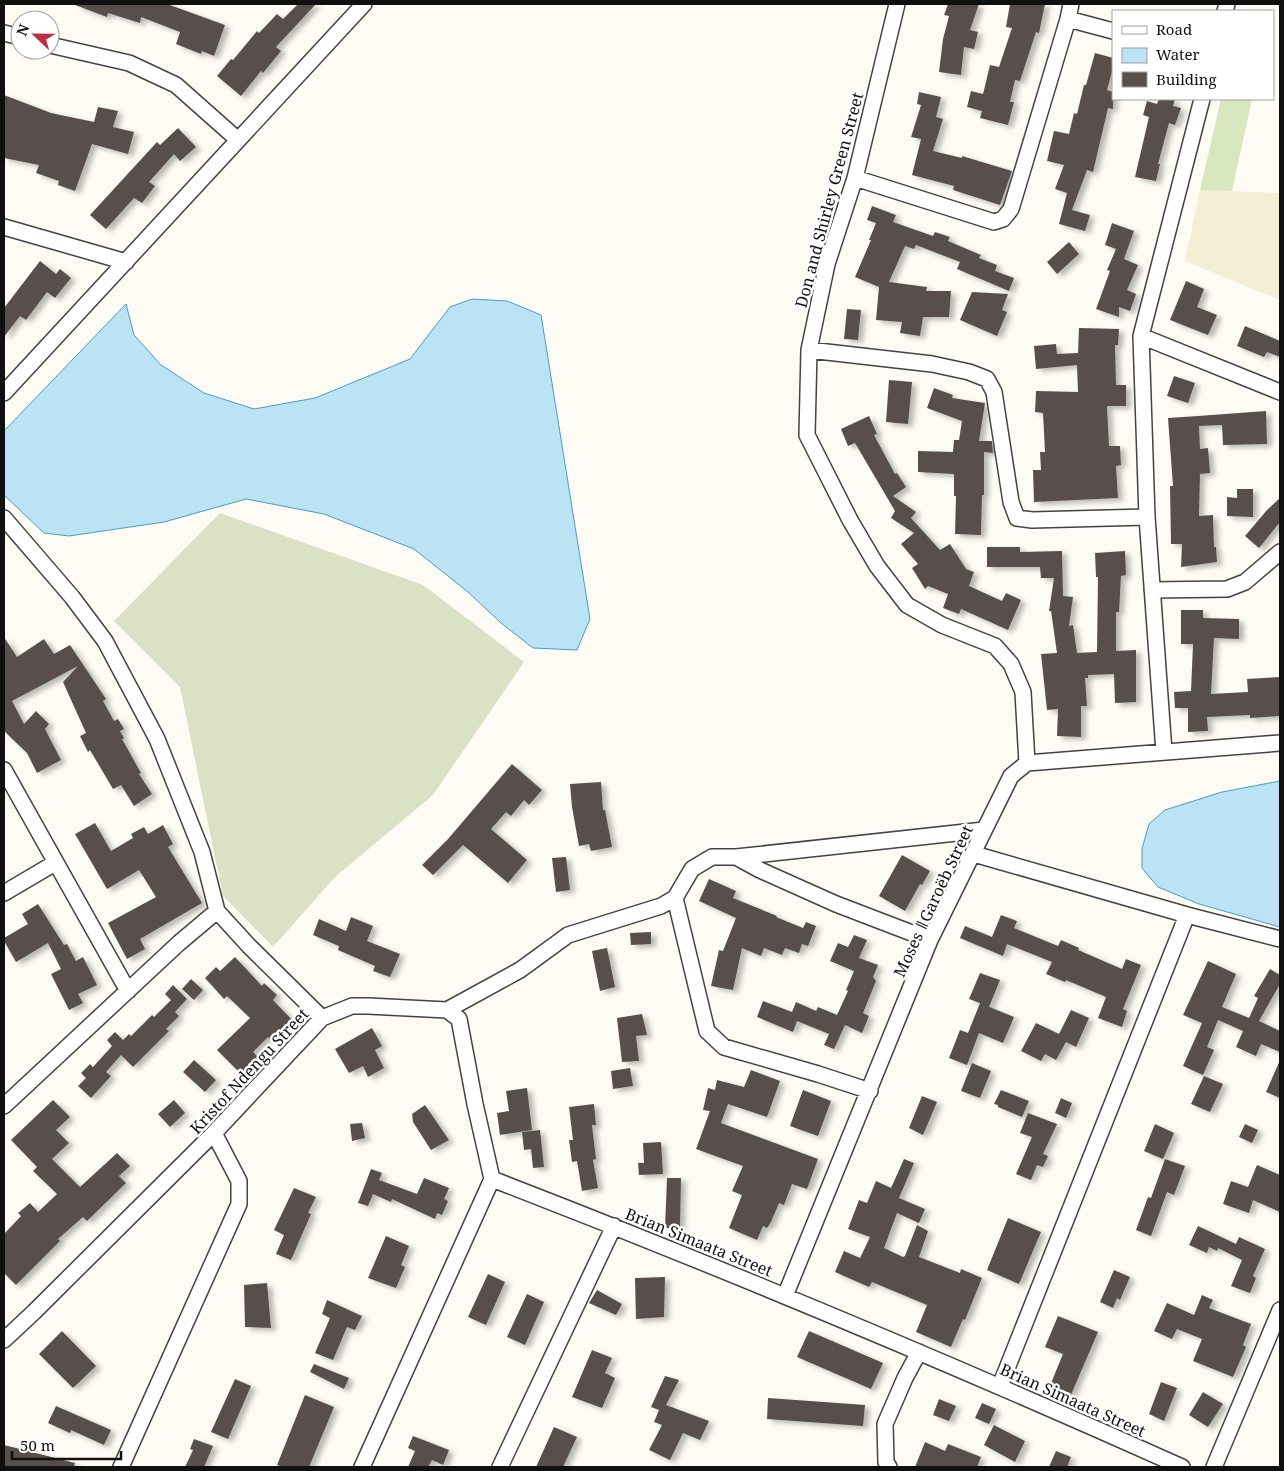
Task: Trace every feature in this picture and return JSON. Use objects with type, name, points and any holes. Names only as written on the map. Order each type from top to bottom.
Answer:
[{"type":"street","points":[[4,394],[364,4]]},
{"type":"street","name":"Don and Shirley Green Street","points":[[897,4],[855,178],[827,264],[809,350],[807,435],[824,471],[877,566],[907,605],[942,625],[995,646],[1011,664],[1023,692],[1027,763]]},
{"type":"street","points":[[855,178],[994,222],[1003,219],[1011,209],[1068,19],[1070,4]]},
{"type":"street","points":[[1068,19],[1112,31]]},
{"type":"street","points":[[60,47],[129,63],[176,84],[238,140]]},
{"type":"street","points":[[1164,752],[1147,517],[1141,336],[1202,100]]},
{"type":"street","points":[[4,227],[126,262]]},
{"type":"street","points":[[1141,336],[1280,392]]},
{"type":"street","points":[[809,350],[932,364],[969,372],[987,379],[994,392],[1011,502],[1017,518],[1032,520],[1147,517]]},
{"type":"street","points":[[4,518],[72,597],[105,641],[157,739],[202,852],[217,910],[249,946],[322,1018]]},
{"type":"street","points":[[1152,590],[1227,589],[1244,582],[1280,552]]},
{"type":"street","points":[[1027,763],[1280,743]]},
{"type":"street","name":"Moses ǁGaroëb Street","points":[[785,1296],[870,1092],[930,940],[1011,776],[1027,763]]},
{"type":"street","points":[[4,770],[128,991]]},
{"type":"street","points":[[362,1467],[492,1179],[459,1019],[447,1010],[520,970],[568,935],[661,906],[675,898],[692,869],[712,857],[736,857],[984,830]]},
{"type":"street","points":[[974,854],[1187,915],[1280,939]]},
{"type":"street","points":[[736,857],[760,870],[836,904],[930,940]]},
{"type":"street","points":[[4,893],[56,863]]},
{"type":"street","points":[[675,898],[707,1031],[724,1047],[818,1074],[870,1092]]},
{"type":"street","points":[[4,1106],[217,910]]},
{"type":"street","points":[[1000,1386],[1187,915]]},
{"type":"street","name":"Kristof Ndengu Street","points":[[4,1340],[214,1133],[322,1018],[352,1006],[447,1010]]},
{"type":"street","points":[[121,1467],[238,1204],[239,1181],[214,1133]]},
{"type":"street","name":"Brian Simaata Street","points":[[492,1179],[614,1226],[785,1296],[1000,1386],[1182,1467]]},
{"type":"street","points":[[500,1467],[614,1226]]},
{"type":"street","points":[[1214,1467],[1280,1310]]},
{"type":"street","points":[[889,1467],[886,1462],[885,1424],[905,1378],[919,1352]]},
{"type":"shaded area","points":[[1200,190],[1280,193],[1280,300],[1185,261]]},
{"type":"green space","points":[[1221,100],[1252,100],[1232,191],[1200,190]]},
{"type":"green space","points":[[220,513],[423,585],[524,662],[433,795],[335,877],[273,947],[223,896],[180,687],[114,621]]},
{"type":"water","points":[[472,299],[507,301],[541,315],[590,619],[577,650],[533,648],[414,549],[324,514],[246,499],[164,522],[69,536],[44,533],[4,495],[4,431],[126,304],[134,335],[161,365],[204,393],[254,409],[315,398],[410,359],[450,307]]},
{"type":"water","points":[[1280,781],[1280,927],[1199,904],[1158,887],[1142,868],[1142,849],[1149,824],[1165,810],[1222,792]]},
{"type":"building","points":[[76,4],[167,4],[225,25],[214,56],[202,51],[201,54],[176,44],[180,32],[141,17],[140,23],[108,13],[107,17]]},
{"type":"building","points":[[298,4],[316,4],[276,47],[281,51],[263,73],[261,71],[241,96],[217,76],[257,31],[259,33],[277,14],[283,19]]},
{"type":"building","points":[[948,4],[979,4],[970,30],[978,32],[974,49],[964,47],[961,75],[939,72],[943,39],[949,16],[944,15]]},
{"type":"building","points":[[1010,4],[1045,4],[1039,33],[1036,32],[1020,81],[1015,80],[1010,102],[1014,102],[1008,125],[980,118],[982,111],[967,107],[971,91],[983,94],[990,65],[999,67],[1012,28],[1006,27]]},
{"type":"building","points":[[1095,53],[1112,58],[1112,72],[1107,90],[1112,92],[1113,109],[1108,108],[1093,172],[1087,170],[1072,210],[1090,215],[1085,231],[1059,224],[1067,193],[1055,189],[1064,165],[1047,161],[1054,131],[1069,134],[1074,113],[1077,114],[1084,85],[1086,85]]},
{"type":"building","points":[[919,92],[941,97],[936,117],[943,119],[933,151],[962,158],[962,156],[1012,171],[1000,205],[953,190],[954,186],[912,175],[921,139],[911,137],[921,105],[917,104]]},
{"type":"building","points":[[4,95],[51,113],[94,122],[98,107],[118,111],[113,127],[134,132],[128,154],[92,144],[75,191],[58,185],[59,181],[36,173],[39,165],[4,158]]},
{"type":"building","points":[[1159,100],[1175,100],[1173,106],[1181,108],[1175,125],[1169,123],[1158,164],[1160,164],[1156,181],[1135,177],[1149,117],[1143,115],[1147,101],[1157,104]]},
{"type":"building","points":[[178,128],[196,147],[180,161],[174,154],[149,182],[155,186],[142,203],[134,198],[106,229],[90,215],[157,142],[160,145]]},
{"type":"building","points":[[872,206],[896,215],[893,222],[933,236],[935,232],[950,237],[948,241],[981,255],[979,258],[997,265],[995,271],[1014,278],[1009,291],[957,269],[960,262],[916,245],[914,249],[905,246],[889,282],[927,287],[926,291],[951,291],[949,317],[923,317],[920,336],[900,333],[902,322],[876,320],[879,287],[855,277],[871,240],[869,240],[876,223],[867,220]]},
{"type":"building","points":[[1112,223],[1134,231],[1124,259],[1138,265],[1127,290],[1136,294],[1130,311],[1119,307],[1119,317],[1096,309],[1110,271],[1107,270],[1116,249],[1105,245]]},
{"type":"building","points":[[1069,242],[1079,254],[1057,274],[1047,262]]},
{"type":"building","points":[[40,261],[56,274],[60,269],[71,278],[55,298],[47,292],[26,320],[20,316],[4,337],[4,308]]},
{"type":"building","points":[[1186,281],[1204,289],[1197,307],[1217,315],[1208,335],[1170,320]]},
{"type":"building","points":[[972,292],[1008,294],[1002,310],[1007,312],[997,336],[960,320]]},
{"type":"building","points":[[847,309],[861,310],[858,340],[844,339]]},
{"type":"building","points":[[1245,326],[1280,341],[1280,357],[1267,352],[1264,357],[1237,346]]},
{"type":"building","points":[[1079,328],[1119,329],[1118,345],[1115,345],[1116,385],[1126,385],[1126,406],[1107,406],[1109,446],[1120,446],[1121,465],[1116,466],[1118,498],[1034,502],[1033,470],[1041,470],[1040,452],[1045,452],[1043,413],[1035,412],[1036,391],[1078,392],[1077,365],[1036,369],[1034,346],[1056,344],[1057,354],[1078,353]]},
{"type":"building","points":[[1174,376],[1195,383],[1188,403],[1167,396]]},
{"type":"building","points":[[889,380],[912,382],[908,424],[886,422]]},
{"type":"building","points":[[934,388],[953,395],[952,398],[985,403],[979,441],[992,441],[993,453],[984,452],[984,495],[982,495],[981,535],[955,534],[956,496],[954,496],[954,474],[918,472],[918,451],[953,452],[954,440],[959,440],[962,421],[927,408]]},
{"type":"building","points":[[1266,411],[1267,444],[1223,445],[1222,425],[1199,426],[1200,449],[1208,448],[1210,473],[1200,474],[1199,516],[1213,515],[1214,547],[1216,547],[1217,562],[1181,567],[1182,544],[1171,544],[1170,486],[1173,486],[1168,418]]},
{"type":"building","points":[[869,416],[877,434],[874,435],[895,474],[897,473],[906,487],[893,496],[916,512],[911,518],[940,550],[950,544],[966,569],[974,572],[969,586],[1002,601],[1006,593],[1021,600],[1008,630],[961,609],[959,614],[943,608],[948,594],[928,586],[925,589],[912,568],[918,564],[901,544],[914,533],[891,518],[895,511],[855,443],[848,446],[841,429]]},
{"type":"building","points":[[1237,489],[1253,489],[1253,517],[1227,516],[1227,497],[1237,498]]},
{"type":"building","points":[[1280,498],[1280,522],[1259,548],[1245,536]]},
{"type":"building","points":[[987,547],[1020,547],[1020,552],[1062,551],[1063,596],[1073,597],[1069,626],[1073,625],[1077,653],[1097,652],[1098,577],[1096,577],[1095,553],[1125,551],[1126,575],[1121,576],[1119,612],[1116,612],[1116,651],[1136,650],[1136,702],[1115,703],[1114,674],[1088,675],[1088,678],[1085,678],[1087,706],[1081,706],[1081,737],[1057,736],[1058,709],[1047,710],[1041,654],[1057,653],[1051,611],[1049,611],[1054,578],[1041,578],[1040,567],[987,567]]},
{"type":"building","points":[[1181,610],[1203,610],[1203,618],[1239,619],[1239,639],[1214,638],[1211,694],[1248,692],[1247,679],[1280,677],[1280,716],[1250,718],[1250,715],[1207,717],[1208,731],[1188,732],[1188,708],[1175,708],[1174,692],[1191,691],[1193,644],[1181,644]]},
{"type":"building","points":[[4,637],[17,657],[44,639],[54,654],[70,645],[106,699],[103,701],[114,721],[118,719],[124,729],[120,731],[124,738],[122,739],[141,773],[139,774],[152,794],[134,806],[121,785],[113,789],[90,750],[88,752],[80,736],[86,733],[63,682],[78,666],[12,701],[24,724],[36,711],[49,724],[45,729],[61,760],[37,773],[27,753],[4,731]]},
{"type":"building","points":[[512,764],[542,790],[529,805],[524,800],[511,816],[506,812],[491,829],[527,860],[508,883],[463,845],[433,875],[422,865],[448,839]]},
{"type":"building","points":[[601,782],[603,810],[605,810],[612,847],[591,851],[589,844],[579,846],[570,784]]},
{"type":"building","points":[[95,823],[111,851],[133,838],[131,834],[144,827],[148,834],[163,825],[173,844],[168,847],[202,903],[140,939],[145,949],[127,959],[108,923],[156,897],[139,870],[107,889],[75,834]]},
{"type":"building","points":[[902,855],[930,871],[922,885],[920,884],[905,911],[879,896]]},
{"type":"building","points":[[566,857],[570,890],[556,892],[552,858]]},
{"type":"building","points":[[709,879],[736,891],[733,898],[776,917],[803,928],[806,922],[816,926],[808,946],[802,944],[799,953],[785,948],[782,955],[764,948],[761,956],[742,948],[733,990],[711,986],[719,950],[723,951],[736,918],[699,901]]},
{"type":"building","points":[[38,904],[64,945],[67,944],[76,961],[83,957],[97,985],[78,994],[83,1003],[69,1010],[51,974],[61,969],[48,943],[16,962],[4,941],[4,938],[28,924],[22,914]]},
{"type":"building","points":[[1001,915],[1017,921],[1014,928],[1058,946],[1061,940],[1079,948],[1078,950],[1122,969],[1126,959],[1141,965],[1123,1009],[1127,1011],[1122,1027],[1098,1018],[1106,997],[1066,980],[1065,982],[1046,974],[1052,962],[1007,944],[1003,956],[960,938],[965,926],[992,937]]},
{"type":"building","points":[[351,917],[373,926],[367,941],[400,954],[390,977],[373,971],[375,966],[338,950],[339,946],[313,935],[319,919],[346,931]]},
{"type":"building","points":[[651,932],[651,944],[631,945],[630,933]]},
{"type":"building","points":[[854,935],[867,940],[859,958],[878,965],[873,977],[876,981],[863,1013],[869,1016],[862,1033],[845,1025],[834,1049],[824,1045],[829,1034],[797,1021],[793,1032],[757,1017],[763,1001],[792,1012],[796,1002],[816,1011],[818,1007],[837,1015],[848,991],[846,990],[854,971],[830,961],[838,943],[848,947]]},
{"type":"building","points":[[607,948],[615,987],[600,991],[592,951]]},
{"type":"building","points":[[235,957],[262,986],[264,983],[277,995],[273,1000],[295,1023],[275,1043],[268,1037],[253,1052],[261,1060],[244,1077],[217,1050],[250,1018],[227,996],[224,999],[205,978],[216,967],[220,971]]},
{"type":"building","points":[[1208,961],[1236,974],[1222,1007],[1249,1018],[1258,998],[1254,996],[1270,969],[1280,975],[1280,984],[1259,1021],[1280,1031],[1280,1052],[1261,1044],[1256,1056],[1236,1047],[1243,1031],[1218,1020],[1207,1047],[1214,1050],[1203,1075],[1183,1066],[1202,1023],[1183,1015]]},
{"type":"building","points":[[980,973],[1000,980],[989,1007],[1014,1017],[1003,1043],[979,1033],[967,1065],[949,1058],[960,1030],[968,1033],[980,1003],[969,999]]},
{"type":"building","points":[[191,979],[203,990],[194,1000],[182,989]]},
{"type":"building","points":[[173,985],[187,999],[175,1012],[179,1016],[166,1029],[169,1031],[133,1067],[121,1055],[106,1072],[111,1076],[91,1098],[78,1086],[86,1078],[81,1073],[90,1064],[93,1067],[112,1046],[107,1040],[115,1032],[123,1040],[129,1034],[131,1036],[152,1015],[154,1017],[171,1000],[165,994]]},
{"type":"building","points":[[1071,1010],[1089,1018],[1076,1047],[1066,1042],[1056,1060],[1045,1054],[1041,1061],[1021,1051],[1036,1023],[1059,1034]]},
{"type":"building","points":[[642,1014],[647,1035],[636,1036],[639,1061],[622,1062],[617,1018]]},
{"type":"building","points":[[372,1028],[382,1046],[375,1050],[384,1068],[368,1077],[363,1066],[349,1073],[335,1049]]},
{"type":"building","points":[[194,1060],[216,1080],[205,1092],[183,1072]]},
{"type":"building","points":[[1280,1060],[1280,1098],[1266,1092]]},
{"type":"building","points":[[972,1063],[991,1071],[980,1098],[961,1091]]},
{"type":"building","points":[[630,1068],[633,1086],[613,1089],[611,1071]]},
{"type":"building","points":[[751,1070],[780,1081],[767,1117],[728,1104],[721,1123],[818,1159],[807,1189],[792,1184],[784,1205],[779,1203],[771,1222],[767,1228],[763,1226],[757,1240],[729,1228],[742,1195],[732,1191],[743,1166],[696,1149],[710,1111],[703,1110],[708,1088],[715,1090],[717,1080],[744,1087]]},
{"type":"building","points":[[1204,1076],[1223,1084],[1210,1112],[1191,1104]]},
{"type":"building","points":[[527,1088],[532,1130],[500,1135],[497,1113],[509,1111],[506,1091]]},
{"type":"building","points":[[803,1090],[831,1101],[818,1136],[790,1126]]},
{"type":"building","points":[[1001,1090],[1029,1101],[1022,1117],[994,1104]]},
{"type":"building","points":[[922,1096],[937,1102],[923,1135],[909,1128]]},
{"type":"building","points":[[1061,1098],[1072,1103],[1066,1118],[1055,1113]]},
{"type":"building","points":[[53,1100],[70,1117],[56,1130],[69,1143],[52,1159],[80,1187],[117,1153],[130,1166],[119,1176],[126,1183],[87,1221],[83,1217],[58,1239],[60,1241],[16,1285],[4,1273],[4,1234],[21,1216],[18,1213],[30,1203],[38,1212],[57,1194],[33,1171],[37,1167],[11,1140]]},
{"type":"building","points":[[174,1100],[185,1113],[170,1127],[158,1114]]},
{"type":"building","points":[[594,1104],[596,1125],[592,1125],[596,1159],[593,1160],[598,1188],[582,1191],[577,1161],[572,1162],[569,1140],[573,1140],[569,1107]]},
{"type":"building","points":[[425,1105],[449,1140],[431,1150],[413,1122],[412,1114]]},
{"type":"building","points":[[1028,1113],[1057,1124],[1043,1154],[1048,1156],[1043,1167],[1037,1165],[1031,1180],[1016,1174],[1032,1137],[1020,1133]]},
{"type":"building","points":[[362,1123],[365,1138],[352,1141],[350,1124]]},
{"type":"building","points":[[1155,1124],[1174,1133],[1163,1159],[1144,1151]]},
{"type":"building","points":[[1245,1124],[1258,1130],[1252,1143],[1239,1137]]},
{"type":"building","points":[[540,1130],[544,1167],[533,1168],[531,1149],[524,1150],[522,1132]]},
{"type":"building","points":[[661,1142],[663,1174],[639,1175],[638,1163],[644,1163],[643,1143]]},
{"type":"building","points":[[904,1159],[914,1163],[899,1198],[925,1209],[919,1223],[897,1213],[884,1248],[903,1257],[905,1256],[917,1225],[928,1231],[919,1257],[960,1273],[961,1269],[982,1278],[965,1320],[963,1319],[951,1347],[916,1332],[927,1305],[872,1282],[869,1287],[835,1272],[844,1251],[860,1258],[870,1237],[848,1229],[859,1200],[867,1203],[876,1181],[891,1188]]},
{"type":"building","points":[[1165,1159],[1185,1166],[1174,1195],[1167,1192],[1151,1236],[1136,1230],[1148,1197],[1151,1198]]},
{"type":"building","points":[[1257,1165],[1280,1175],[1280,1212],[1253,1200],[1249,1213],[1223,1204],[1231,1181],[1248,1187]]},
{"type":"building","points":[[371,1169],[382,1173],[379,1180],[417,1194],[424,1178],[449,1188],[444,1199],[448,1201],[442,1215],[437,1213],[435,1219],[392,1199],[391,1202],[373,1194],[368,1206],[358,1203]]},
{"type":"building","points":[[667,1178],[681,1178],[680,1228],[665,1228]]},
{"type":"building","points":[[294,1188],[316,1197],[308,1213],[311,1214],[291,1260],[276,1254],[284,1235],[274,1230]]},
{"type":"building","points":[[1008,1218],[1041,1232],[1019,1284],[987,1270]]},
{"type":"building","points":[[1198,1226],[1236,1244],[1239,1237],[1265,1249],[1253,1276],[1256,1278],[1250,1293],[1231,1286],[1242,1260],[1218,1248],[1217,1251],[1209,1247],[1207,1253],[1189,1245]]},
{"type":"building","points":[[386,1236],[409,1246],[401,1265],[405,1267],[396,1288],[368,1278]]},
{"type":"building","points":[[1114,1270],[1130,1277],[1120,1300],[1117,1298],[1113,1308],[1100,1302]]},
{"type":"building","points":[[488,1274],[505,1282],[486,1325],[468,1317]]},
{"type":"building","points":[[665,1277],[664,1317],[636,1319],[635,1278]]},
{"type":"building","points":[[267,1283],[271,1328],[245,1327],[244,1285]]},
{"type":"building","points":[[597,1290],[622,1304],[616,1315],[589,1303]]},
{"type":"building","points":[[527,1294],[544,1302],[525,1345],[507,1337]]},
{"type":"building","points":[[1202,1295],[1213,1300],[1209,1308],[1251,1324],[1243,1345],[1246,1347],[1233,1377],[1193,1361],[1202,1339],[1177,1329],[1172,1339],[1154,1331],[1167,1303],[1194,1315]]},
{"type":"building","points":[[327,1300],[362,1316],[355,1330],[347,1327],[333,1360],[315,1353],[330,1318],[322,1314]]},
{"type":"building","points":[[1058,1316],[1098,1332],[1070,1397],[1049,1388],[1063,1354],[1045,1347]]},
{"type":"building","points":[[62,1331],[96,1366],[73,1388],[39,1354]]},
{"type":"building","points":[[809,1331],[883,1363],[871,1389],[797,1357]]},
{"type":"building","points":[[592,1350],[612,1358],[605,1373],[615,1378],[602,1408],[572,1397]]},
{"type":"building","points":[[314,1364],[349,1378],[344,1389],[310,1372]]},
{"type":"building","points":[[665,1376],[679,1380],[666,1405],[709,1421],[700,1440],[683,1433],[670,1460],[649,1450],[662,1425],[654,1422],[659,1410],[651,1407]]},
{"type":"building","points":[[235,1379],[251,1386],[228,1439],[211,1432]]},
{"type":"building","points":[[1161,1382],[1177,1388],[1164,1421],[1149,1414]]},
{"type":"building","points":[[1203,1392],[1223,1404],[1208,1427],[1189,1415]]},
{"type":"building","points":[[305,1395],[334,1407],[309,1467],[283,1467],[277,1465]]},
{"type":"building","points":[[768,1398],[865,1405],[863,1426],[767,1419]]},
{"type":"building","points":[[939,1399],[956,1406],[949,1421],[933,1415]]},
{"type":"building","points":[[982,1403],[996,1409],[989,1424],[975,1418]]},
{"type":"building","points":[[56,1406],[111,1430],[104,1445],[71,1430],[70,1433],[48,1423]]},
{"type":"building","points":[[994,1425],[1025,1441],[1015,1462],[984,1445]]},
{"type":"building","points":[[554,1427],[577,1437],[563,1467],[536,1467]]},
{"type":"building","points":[[413,1436],[449,1450],[443,1465],[432,1460],[428,1467],[408,1467],[415,1451],[408,1448]]},
{"type":"building","points":[[194,1439],[213,1446],[204,1467],[185,1467],[193,1450],[190,1449]]},
{"type":"building","points":[[925,1442],[945,1451],[948,1444],[981,1457],[977,1467],[915,1467]]},
{"type":"building","points":[[4,1445],[75,1463],[74,1467],[4,1467]]},
{"type":"building","points":[[1056,1451],[1071,1457],[1067,1467],[1049,1467]]}]
